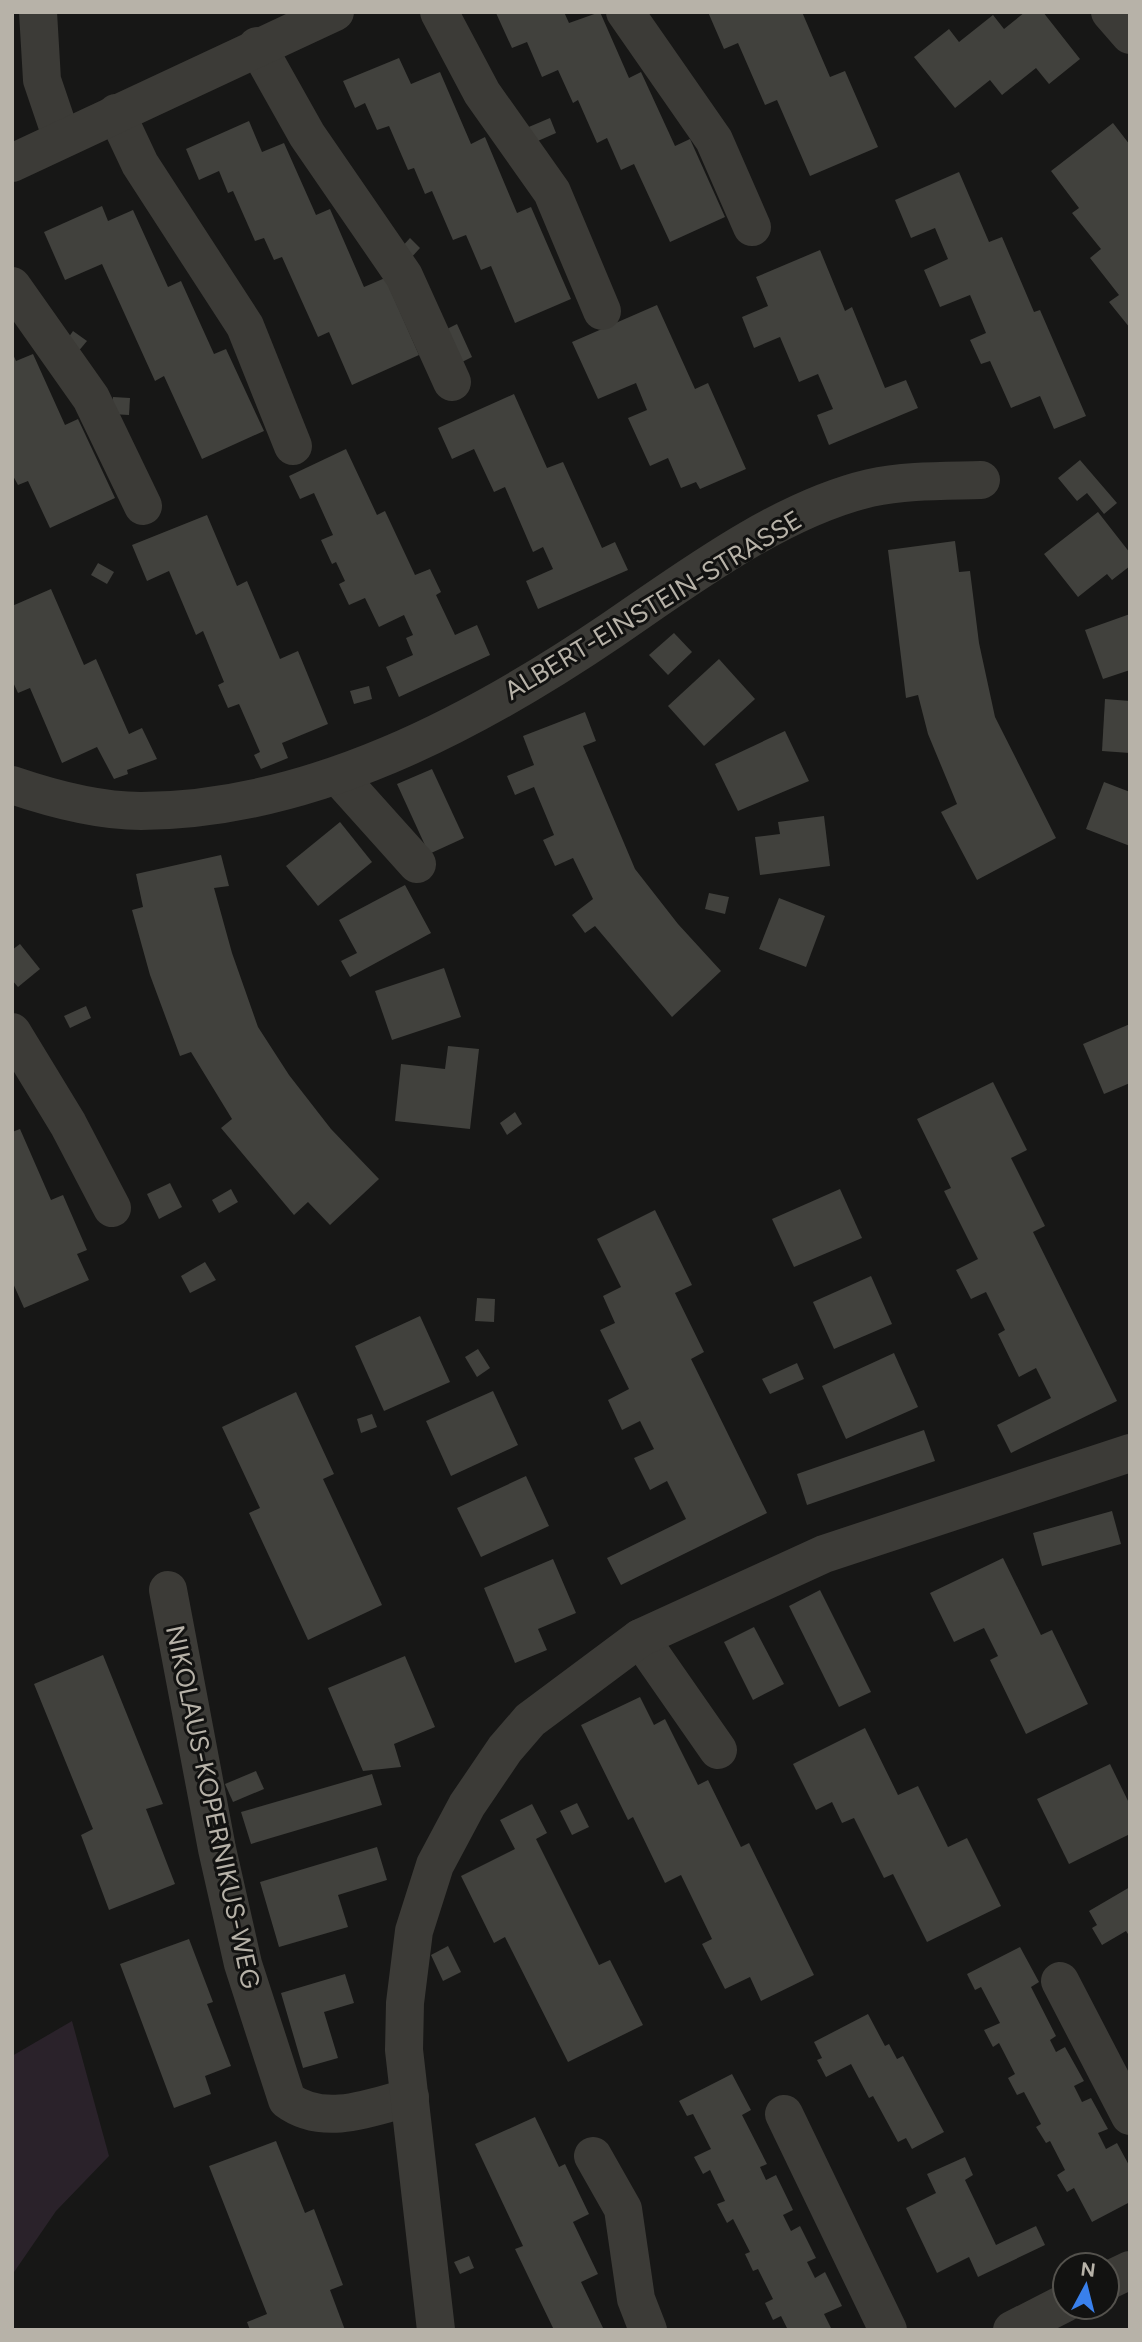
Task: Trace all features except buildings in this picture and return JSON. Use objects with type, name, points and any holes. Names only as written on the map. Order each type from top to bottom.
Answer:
[{"type":"street","points":[[38,12],[42,80],[62,139]]},
{"type":"street","points":[[12,163],[257,46],[335,12]]},
{"type":"street","points":[[439,12],[482,93],[552,192],[603,311]]},
{"type":"street","points":[[625,12],[714,140],[752,227]]},
{"type":"street","points":[[1110,12],[1130,35]]},
{"type":"street","points":[[257,46],[307,135],[404,276],[452,382]]},
{"type":"street","points":[[116,113],[140,163],[245,326],[293,446]]},
{"type":"street","points":[[12,286],[91,398],[143,506]]},
{"type":"street","name":"ALBERT-EINSTEIN-STRASSE","points":[[12,785],[57,801],[138,811],[228,804],[338,776],[426,738],[523,685],[575,655],[755,538],[795,518],[871,488],[922,482],[981,480]]},
{"type":"street","points":[[338,776],[417,864]]},
{"type":"street","points":[[18,1055],[68,1124],[112,1208]]},
{"type":"street","points":[[436,2330],[404,2050],[405,2003],[414,1931],[435,1865],[467,1805],[505,1749],[530,1720],[640,1638],[824,1555],[1130,1453]]},
{"type":"street","name":"NIKOLAUS-KOPERNIKUS-WEG","points":[[168,1590],[217,1849],[243,1964],[287,2100],[298,2109],[320,2113],[356,2113],[410,2097]]},
{"type":"street","points":[[640,1638],[718,1750]]},
{"type":"street","points":[[1060,1982],[1130,2116]]},
{"type":"street","points":[[784,2114],[888,2330]]},
{"type":"street","points":[[593,2156],[623,2209],[636,2299],[648,2330]]},
{"type":"street","points":[[1012,2330],[1051,2318]]},
{"type":"shaded area","points":[[72,2021],[109,2156],[56,2211],[12,2275],[12,2056]]}]
